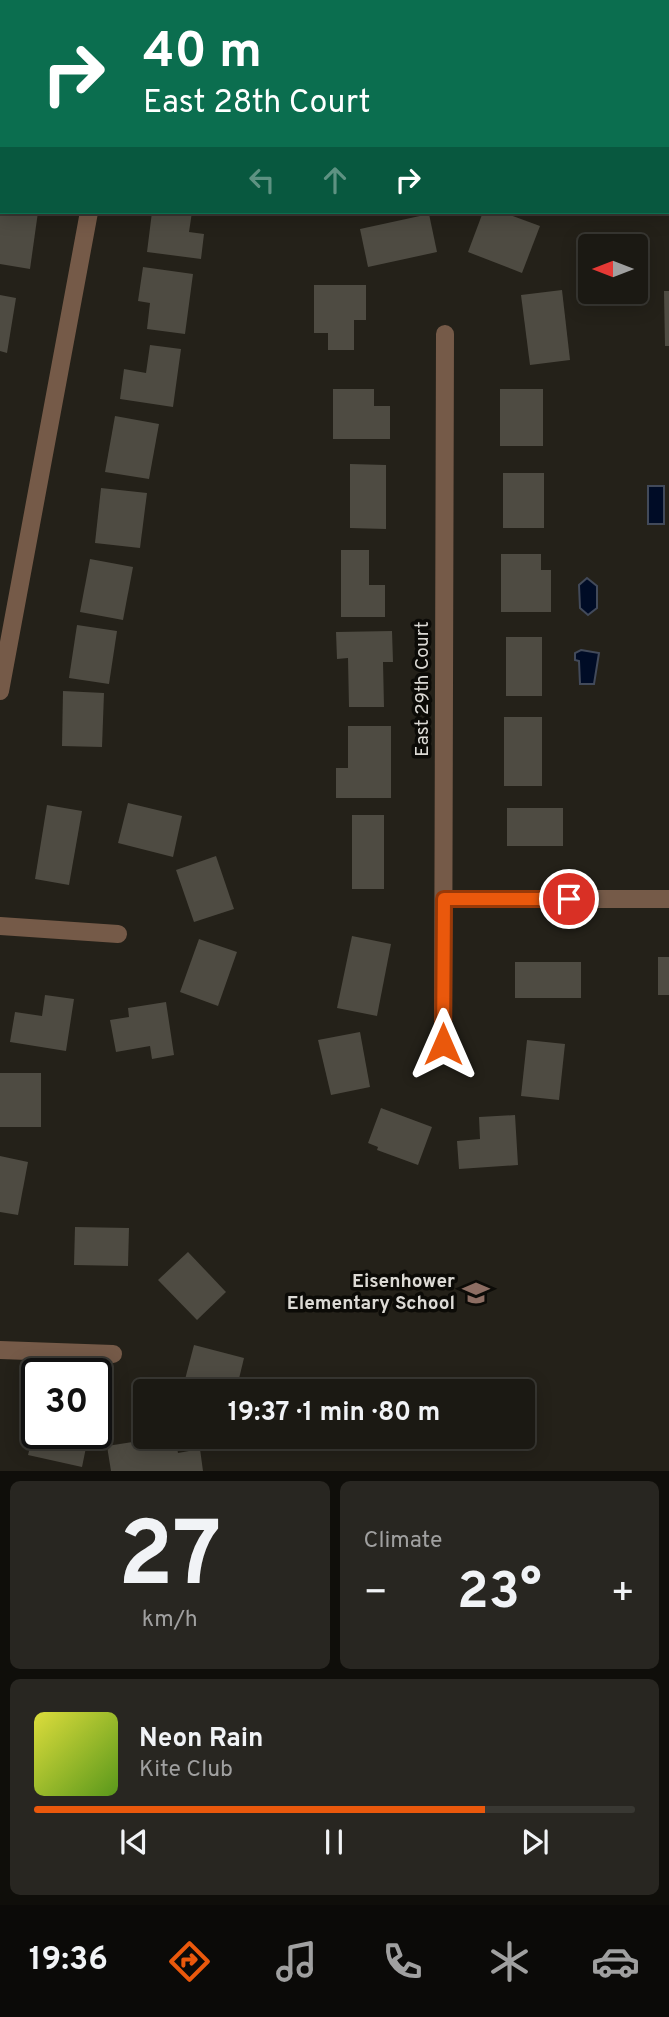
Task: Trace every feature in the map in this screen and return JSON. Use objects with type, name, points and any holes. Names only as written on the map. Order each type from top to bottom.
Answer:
[{"type":"street","points":[[0,691],[89,214]]},
{"type":"street","name":"East 29th Court","points":[[443,1044],[445,334]]},
{"type":"street","points":[[444,899],[669,899]]},
{"type":"street","points":[[0,926],[118,934]]},
{"type":"street","points":[[0,1350],[113,1354]]},
{"type":"water","points":[[648,486],[664,486],[664,524],[648,524]]},
{"type":"water","points":[[587,578],[597,586],[597,608],[588,615],[580,608],[579,585]]},
{"type":"water","points":[[581,650],[599,653],[594,684],[580,684],[579,661],[575,660],[575,653]]},
{"type":"building","points":[[0,214],[38,214],[30,269],[0,264]]},
{"type":"building","points":[[152,214],[192,214],[189,232],[204,234],[201,259],[147,252]]},
{"type":"building","points":[[429,214],[437,252],[368,267],[360,229]]},
{"type":"building","points":[[482,214],[507,214],[540,226],[522,273],[468,252]]},
{"type":"building","points":[[143,267],[193,274],[185,334],[147,329],[150,303],[138,301]]},
{"type":"building","points":[[314,285],[366,285],[366,320],[354,320],[354,350],[328,350],[328,333],[314,333]]},
{"type":"building","points":[[562,290],[570,360],[530,365],[521,295]]},
{"type":"building","points":[[664,291],[669,291],[669,346],[665,346]]},
{"type":"building","points":[[0,295],[16,298],[7,353],[0,351]]},
{"type":"building","points":[[150,345],[181,349],[173,407],[120,399],[124,369],[146,373]]},
{"type":"building","points":[[333,389],[374,389],[374,406],[390,406],[390,439],[333,439]]},
{"type":"building","points":[[500,389],[543,389],[543,446],[500,446]]},
{"type":"building","points":[[115,416],[159,424],[149,479],[105,472]]},
{"type":"building","points":[[350,464],[386,465],[386,529],[350,528]]},
{"type":"building","points":[[503,473],[544,473],[544,528],[503,528]]},
{"type":"building","points":[[101,488],[147,493],[140,548],[95,543]]},
{"type":"building","points":[[341,550],[369,550],[369,585],[385,585],[385,617],[341,617]]},
{"type":"building","points":[[501,554],[541,554],[541,570],[551,570],[551,612],[501,612]]},
{"type":"building","points":[[90,559],[133,567],[123,620],[80,612]]},
{"type":"building","points":[[77,625],[117,631],[109,684],[69,678]]},
{"type":"building","points":[[392,631],[393,662],[383,662],[384,707],[349,707],[348,658],[337,659],[336,632]]},
{"type":"building","points":[[506,637],[542,637],[542,696],[506,696]]},
{"type":"building","points":[[63,691],[104,693],[102,747],[62,746]]},
{"type":"building","points":[[504,717],[542,717],[542,786],[504,786]]},
{"type":"building","points":[[348,726],[391,726],[391,798],[336,798],[336,768],[348,768]]},
{"type":"building","points":[[128,803],[182,816],[173,857],[118,843]]},
{"type":"building","points":[[47,805],[82,811],[69,885],[35,879]]},
{"type":"building","points":[[507,808],[563,808],[563,846],[507,846]]},
{"type":"building","points":[[352,815],[384,815],[384,889],[352,889]]},
{"type":"building","points":[[216,856],[234,909],[194,922],[176,870]]},
{"type":"building","points":[[352,936],[391,944],[377,1016],[337,1008]]},
{"type":"building","points":[[199,939],[237,952],[218,1006],[180,992]]},
{"type":"building","points":[[658,957],[669,957],[669,995],[658,995]]},
{"type":"building","points":[[515,962],[581,962],[581,998],[515,998]]},
{"type":"building","points":[[45,995],[74,999],[66,1051],[10,1042],[15,1012],[42,1016]]},
{"type":"building","points":[[166,1002],[174,1055],[152,1059],[150,1046],[116,1052],[110,1020],[129,1017],[128,1008]]},
{"type":"building","points":[[360,1032],[370,1087],[331,1095],[318,1040]]},
{"type":"building","points":[[527,1040],[565,1044],[559,1100],[521,1096]]},
{"type":"building","points":[[0,1073],[41,1073],[41,1127],[0,1127]]},
{"type":"building","points":[[381,1108],[432,1127],[418,1165],[377,1150],[378,1147],[368,1143]]},
{"type":"building","points":[[515,1115],[518,1165],[459,1169],[457,1141],[480,1139],[479,1117]]},
{"type":"building","points":[[0,1156],[28,1162],[18,1215],[0,1212]]},
{"type":"building","points":[[75,1227],[129,1228],[128,1266],[74,1265]]},
{"type":"building","points":[[188,1252],[226,1292],[197,1320],[158,1280]]},
{"type":"building","points":[[194,1345],[244,1358],[239,1379],[185,1379]]},
{"type":"building","points":[[133,1442],[133,1449],[177,1449],[178,1453],[200,1449],[203,1471],[111,1471],[107,1449],[112,1449],[112,1445]]},
{"type":"building","points":[[30,1449],[86,1449],[82,1467],[28,1455]]},
{"type":"place","name":"Eisenhower Elementary School","points":[[476,1293]]},
{"type":"route","points":[[443,1044],[444,899],[569,899]]}]
